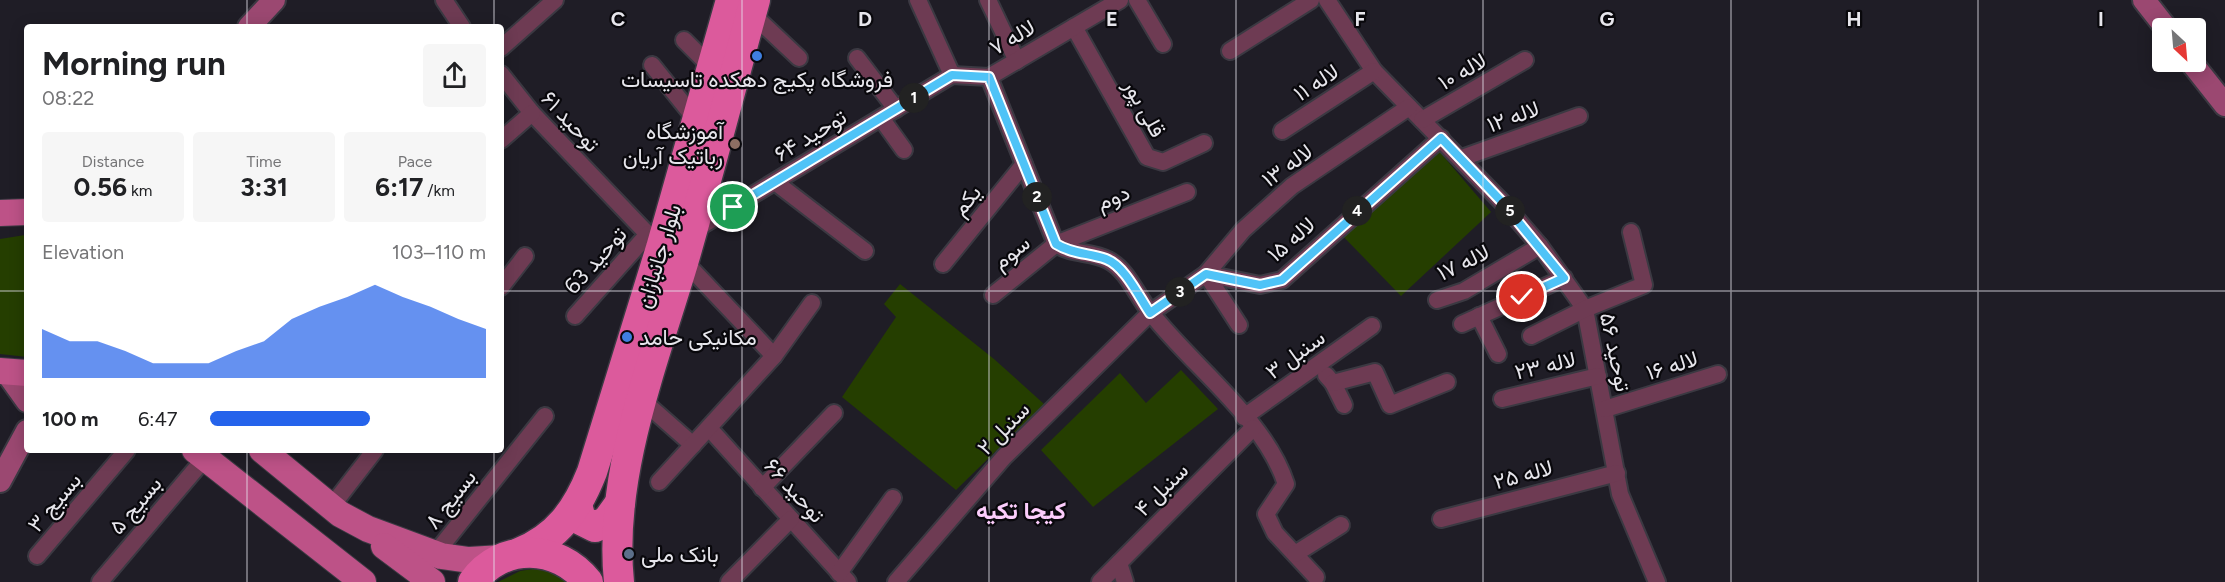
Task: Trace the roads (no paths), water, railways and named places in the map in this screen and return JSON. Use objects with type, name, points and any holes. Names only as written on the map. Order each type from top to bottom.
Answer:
[{"type":"highway","name":"بلوار جانبازان","points":[[619,582],[616,556],[620,503],[671,244],[697,121],[712,68],[736,6]]},
{"type":"highway","name":"بلوار جانبازان","points":[[473,582],[487,567],[553,535],[577,504],[592,472],[671,244],[736,6]]},
{"type":"highway","points":[[577,504],[581,520],[595,527],[607,521],[620,503]]},
{"type":"highway","points":[[511,555],[537,552],[554,556],[570,564],[588,582]]},
{"type":"main road","points":[[252,24],[274,0]]},
{"type":"main road","points":[[2144,0],[2158,18]]},
{"type":"main road","points":[[2199,72],[2225,105]]},
{"type":"main road","points":[[11,372],[24,396]]},
{"type":"main road","points":[[1,477],[24,436]]},
{"type":"main road","points":[[266,453],[336,511],[432,582]]},
{"type":"main road","points":[[200,454],[363,582]]},
{"type":"main road","points":[[336,511],[368,529],[435,554],[469,560],[511,555]]},
{"type":"street","points":[[444,0],[460,24]]},
{"type":"street","points":[[504,45],[555,0]]},
{"type":"street","points":[[918,0],[952,75],[989,77],[1056,244],[1066,251],[1108,260],[1126,277],[1150,313],[1249,422],[1279,465],[1286,484],[1266,514],[1275,533],[1316,577]]},
{"type":"street","points":[[988,0],[1017,61]]},
{"type":"street","name":"لاله ۷","points":[[989,77],[1120,0]]},
{"type":"street","points":[[1137,0],[1163,44]]},
{"type":"street","points":[[1230,51],[1311,0]]},
{"type":"street","name":"توحید ۵۶","points":[[1327,0],[1374,71],[1462,158],[1540,246],[1585,309],[1620,494],[1657,582]]},
{"type":"street","points":[[736,6],[799,58]]},
{"type":"street","name":"قلی پور","points":[[1074,27],[1147,157],[1163,162],[1204,143]]},
{"type":"street","points":[[684,40],[712,68]]},
{"type":"street","points":[[857,58],[896,109]]},
{"type":"street","name":"لاله ۱۰","points":[[1422,120],[1525,60]]},
{"type":"street","points":[[652,65],[697,121]]},
{"type":"street","name":"لاله ۱۱","points":[[1282,131],[1374,71]]},
{"type":"street","name":"توحید ۶۴","points":[[671,244],[952,75]]},
{"type":"street","name":"توحید ۶۱","points":[[504,78],[532,113],[671,244]]},
{"type":"street","name":"لاله ۱۳","points":[[1206,274],[1243,230],[1292,186],[1409,107]]},
{"type":"street","points":[[504,137],[532,113]]},
{"type":"street","name":"لاله ۱۲","points":[[1462,158],[1579,116]]},
{"type":"street","points":[[880,118],[904,150]]},
{"type":"street","name":"لاله ۱۵","points":[[1206,274],[1260,285],[1282,280],[1441,138]]},
{"type":"street","name":"یکم","points":[[943,264],[1024,164]]},
{"type":"street","points":[[775,182],[865,251]]},
{"type":"street","name":"دوم","points":[[1056,244],[1187,192]]},
{"type":"street","points":[[1531,336],[1585,309],[1644,285],[1631,232]]},
{"type":"street","points":[[671,244],[774,356]]},
{"type":"street","name":"توحید 63","points":[[575,316],[671,244]]},
{"type":"street","name":"سوم","points":[[993,295],[1056,244]]},
{"type":"street","name":"لاله ۱۷","points":[[1437,300],[1464,291],[1540,246]]},
{"type":"street","points":[[504,283],[525,256]]},
{"type":"street","points":[[1150,313],[1206,274],[1239,325]]},
{"type":"street","points":[[1462,324],[1564,278]]},
{"type":"street","points":[[659,482],[774,356],[812,303]]},
{"type":"street","name":"سنبل ۲","points":[[896,582],[1005,457],[1150,313]]},
{"type":"street","points":[[1479,316],[1498,354]]},
{"type":"street","name":"سنبل ۳","points":[[1249,422],[1317,365],[1372,326]]},
{"type":"street","points":[[1317,365],[1333,383],[1344,405]]},
{"type":"street","name":"سنبل ۳","points":[[1333,383],[1375,372],[1390,405],[1447,382]]},
{"type":"street","name":"لاله ۱۶","points":[[1605,410],[1718,374]]},
{"type":"street","name":"لاله ۲۳","points":[[1502,399],[1598,376]]},
{"type":"street","points":[[642,400],[693,445]]},
{"type":"street","points":[[762,488],[834,413]]},
{"type":"street","name":"بسیج ۸","points":[[435,554],[544,416]]},
{"type":"street","name":"سنبل ۴","points":[[1100,582],[1249,422]]},
{"type":"street","name":"توحید ۶۶","points":[[709,428],[843,577]]},
{"type":"street","name":"بسیج ۳","points":[[38,556],[125,453]]},
{"type":"street","points":[[336,511],[373,453]]},
{"type":"street","name":"بسیج ۵","points":[[100,582],[200,454]]},
{"type":"street","name":"لاله ۲۵","points":[[1441,519],[1617,473]]},
{"type":"street","points":[[843,577],[893,498]]},
{"type":"street","points":[[729,582],[791,519]]},
{"type":"street","points":[[1295,554],[1341,525]]},
{"type":"street","points":[[1119,563],[1125,582]]},
{"type":"place","name":"فروشگاه پکیج دهکده تاسیسات","points":[[757,56]]},
{"type":"place","name":"آموزشگاه رباتیک آریان","points":[[735,144]]},
{"type":"place","name":"مکانیکی حامد","points":[[627,337]]},
{"type":"place","name":"بانک ملی","points":[[629,554]]},
{"type":"district","name":"کیجا تکیه","points":[[1021,511]]}]
